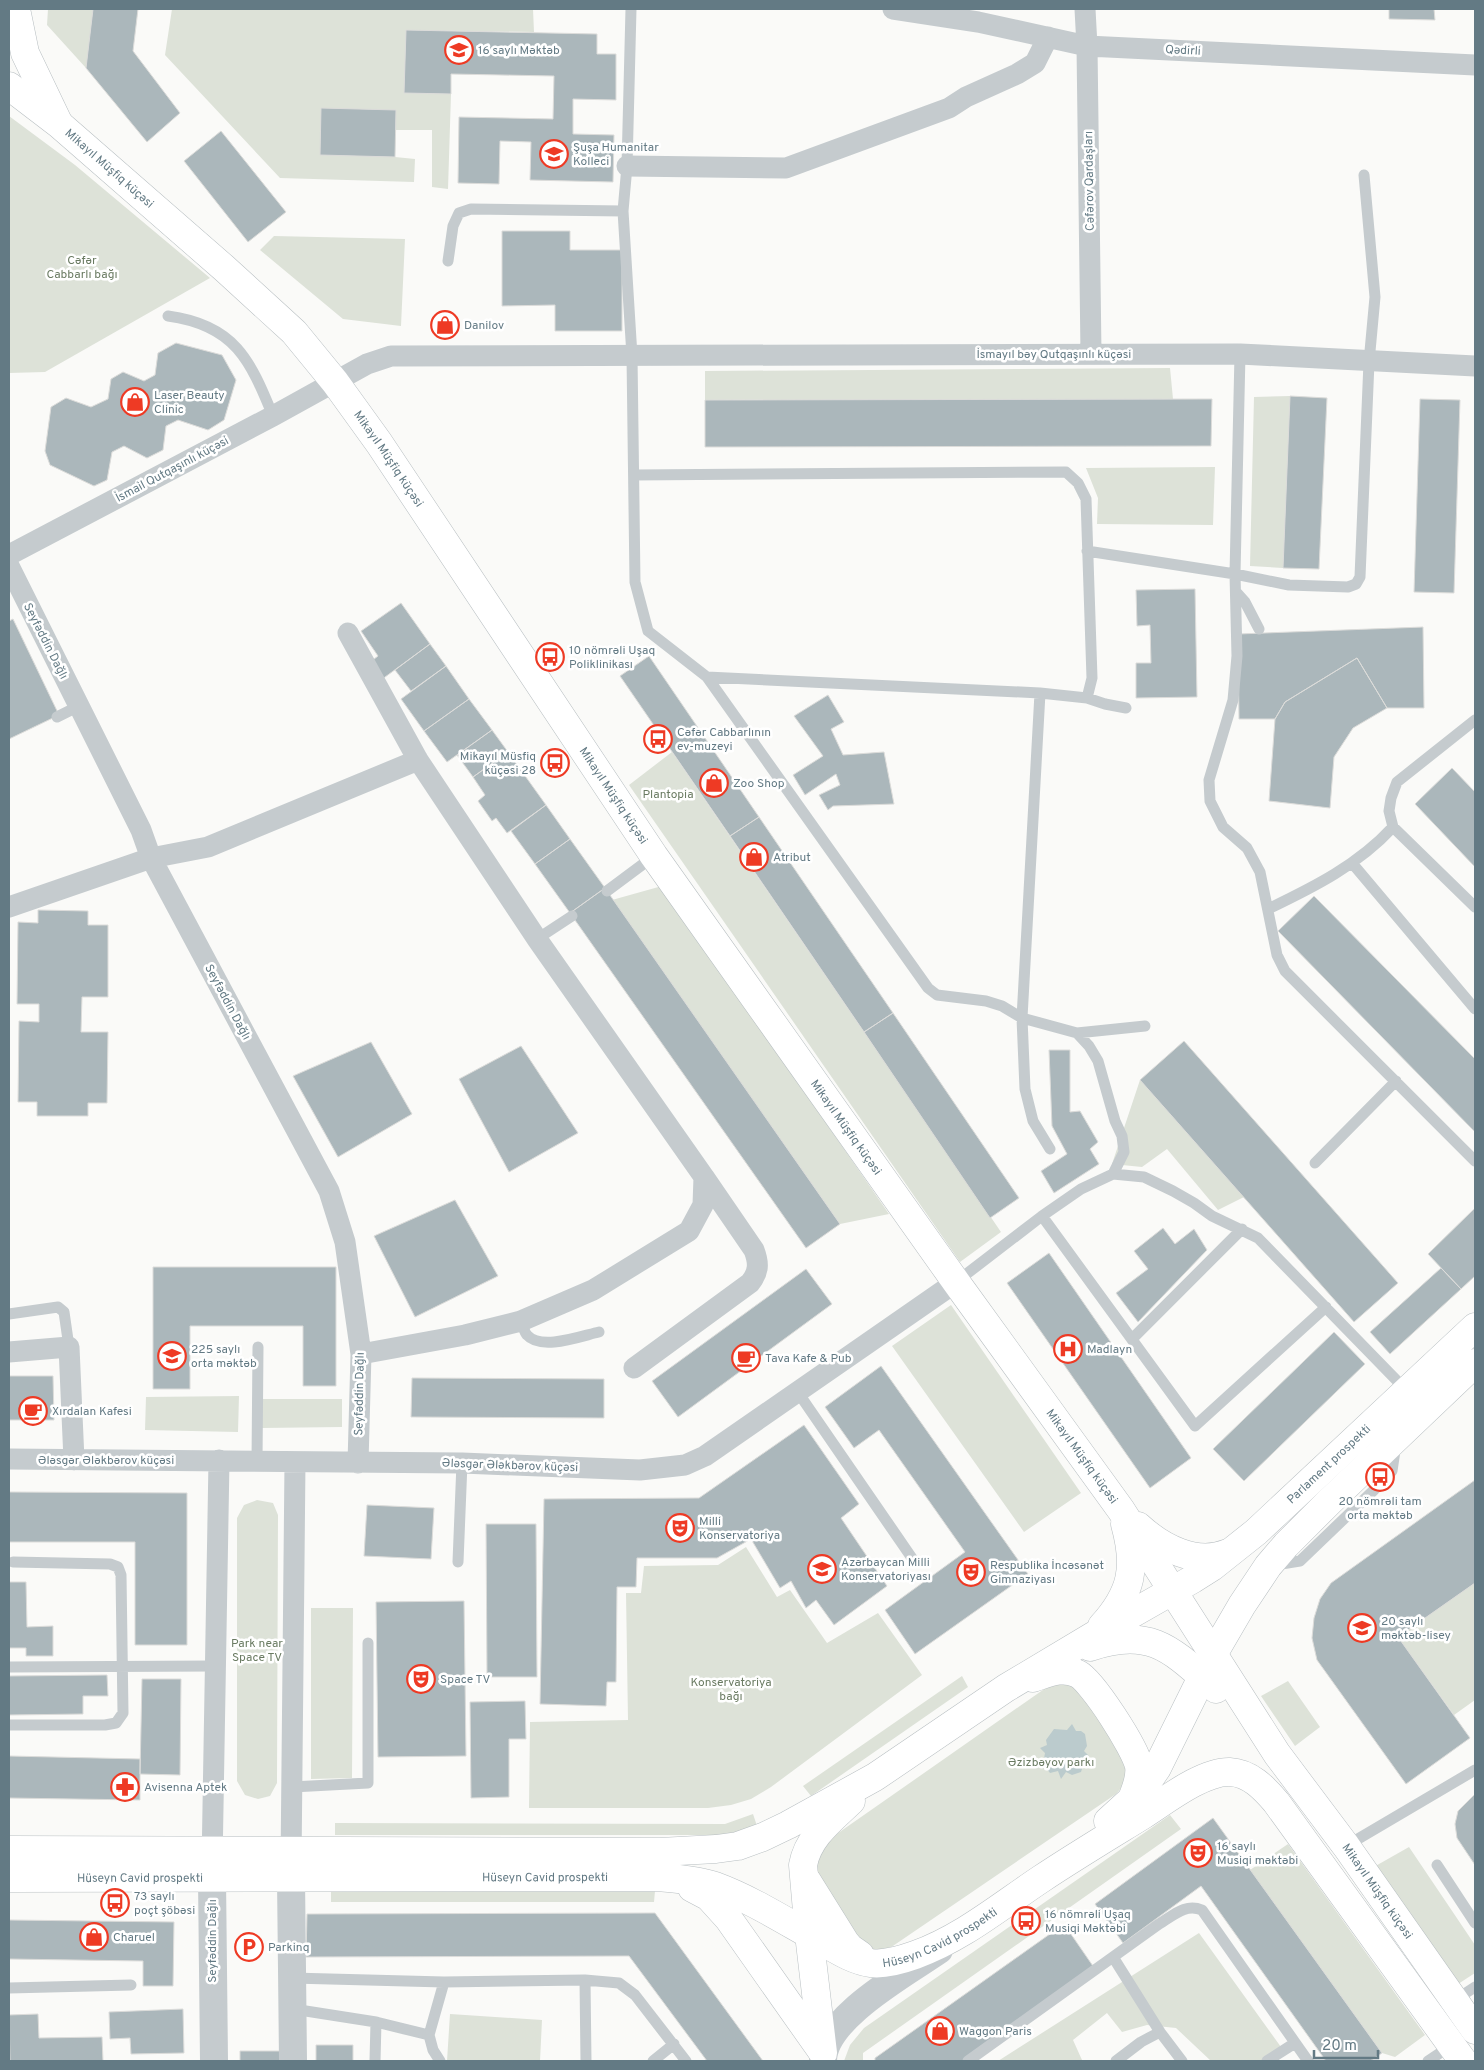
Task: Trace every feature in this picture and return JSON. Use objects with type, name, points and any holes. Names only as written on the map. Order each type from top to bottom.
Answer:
[{"type":"main road","name":"Mikayıl Müşfiq küçəsi","points":[[16,9],[25,53],[60,125]]},
{"type":"main road","name":"Mikayıl Müşfiq küçəsi","points":[[9,86],[60,125],[259,299],[294,332],[335,382],[379,443],[654,856],[956,1282],[1122,1510],[1173,1590],[1208,1665],[1346,1846],[1465,1994],[1475,2030]]},
{"type":"main road","name":"Parlament prospekti","points":[[1046,1664],[1206,1571],[1234,1550],[1256,1532],[1475,1327]]},
{"type":"main road","points":[[1040,1880],[1132,1801],[1157,1768],[1208,1665],[1242,1605],[1268,1566],[1329,1502],[1475,1363]]},
{"type":"main road","points":[[1122,1510],[1152,1539],[1181,1554],[1206,1558],[1217,1557],[1234,1550]]},
{"type":"main road","points":[[1093,1636],[1116,1611],[1129,1585],[1132,1564],[1130,1541],[1122,1510]]},
{"type":"main road","points":[[660,1864],[738,1846],[763,1838],[875,1777],[1006,1688],[1046,1664],[1101,1643],[1136,1638],[1149,1640],[1208,1665]]},
{"type":"main road","points":[[1006,1688],[1053,1671],[1065,1670],[1077,1674],[1084,1679],[1113,1718],[1136,1759],[1140,1776],[1132,1801]]},
{"type":"main road","points":[[1040,1880],[1174,1795],[1206,1778],[1230,1772],[1242,1775],[1253,1780],[1270,1795],[1292,1823],[1458,2053]]},
{"type":"main road","points":[[823,2057],[809,1934],[804,1873],[805,1855],[813,1839],[875,1777]]},
{"type":"main road","name":"Hüseyn Cavid prospekti","points":[[9,1850],[291,1850],[660,1864],[741,1898],[857,1960],[868,1963],[889,1962],[935,1946],[973,1927],[1040,1880]]},
{"type":"main road","points":[[660,1864],[709,1897],[719,1907],[823,2057]]},
{"type":"main road","name":"Hüseyn Cavid prospekti","points":[[9,1878],[291,1878],[660,1864]]},
{"type":"main road","points":[[804,1873],[807,1882],[850,1948],[865,1957],[889,1962]]},
{"type":"street","name":"Qədirli","points":[[893,9],[978,22],[1087,46],[1475,65]]},
{"type":"street","name":"Cəfərov Qardaşları","points":[[1085,9],[1091,354]]},
{"type":"street","points":[[627,166],[786,168],[950,108],[966,97],[1035,63],[1048,37]]},
{"type":"street","name":"İsmayıl bəy Qutqaşınlı küçəsi","points":[[335,382],[379,359],[404,354],[632,356],[1240,354],[1475,366]]},
{"type":"street","name":"İsmail Qutqaşınlı küçəsi","points":[[9,555],[335,382]]},
{"type":"street","name":"Seyfəddin Dağlı","points":[[9,566],[141,830],[151,858],[329,1191],[345,1242],[361,1354],[358,1462]]},
{"type":"street","points":[[348,633],[418,760],[537,939],[704,1177],[754,1250],[758,1259],[758,1270],[750,1282],[634,1368]]},
{"type":"street","points":[[9,907],[151,858],[208,846],[418,760]]},
{"type":"street","points":[[361,1354],[465,1335],[521,1321],[593,1290],[689,1231],[703,1205],[704,1177]]},
{"type":"street","name":"Ələsgər Ələkbərov küçəsi","points":[[9,1459],[462,1463],[640,1470],[684,1465],[705,1456],[956,1282]]},
{"type":"street","points":[[9,1352],[69,1347],[74,1460]]},
{"type":"street","name":"Seyfəddin Dağlı","points":[[214,2061],[212,1849],[219,1460]]},
{"type":"street","points":[[293,2061],[291,1850],[294,1462]]},
{"type":"street","points":[[823,2057],[833,2032],[846,2016],[973,1927]]},
{"type":"lane","points":[[631,9],[627,166],[622,211],[632,356],[635,582],[648,631],[707,677],[928,988],[937,995],[986,1001],[1002,1006],[1022,1018],[1076,1033],[1145,1026]]},
{"type":"lane","points":[[1087,551],[1235,574],[1289,585],[1348,586],[1356,584],[1360,577],[1369,362],[1375,297],[1364,175]]},
{"type":"lane","points":[[448,261],[453,226],[460,213],[471,209],[622,211]]},
{"type":"lane","points":[[168,316],[187,318],[205,324],[220,333],[236,348],[248,361],[273,416]]},
{"type":"lane","points":[[1240,354],[1235,574],[1237,656],[1233,700],[1209,780],[1210,801],[1223,827],[1247,848],[1260,872],[1277,955],[1285,971],[1475,1160]]},
{"type":"lane","points":[[634,475],[1066,472],[1078,483],[1086,499],[1092,678],[1087,698]]},
{"type":"lane","points":[[1236,592],[1245,602],[1258,629]]},
{"type":"lane","points":[[707,677],[1040,693],[1087,698],[1126,708]]},
{"type":"lane","points":[[1040,693],[1022,1018],[1025,1089],[1033,1121],[1050,1149]]},
{"type":"lane","points":[[57,717],[79,706]]},
{"type":"lane","points":[[1475,720],[1398,782],[1391,798],[1389,811],[1393,827],[1475,907]]},
{"type":"lane","points":[[1268,909],[1327,880],[1376,846],[1393,827]]},
{"type":"lane","points":[[607,891],[654,856]]},
{"type":"lane","points":[[1352,863],[1475,1009]]},
{"type":"lane","points":[[537,939],[572,916]]},
{"type":"lane","points":[[1076,1033],[1089,1046],[1098,1061],[1115,1121],[1122,1136],[1124,1152],[1113,1174]]},
{"type":"lane","points":[[1315,1163],[1396,1081]]},
{"type":"lane","points":[[956,1282],[1042,1216],[1081,1189],[1113,1174],[1144,1177],[1194,1203],[1212,1216],[1258,1238],[1407,1391]]},
{"type":"lane","points":[[1042,1216],[1195,1426],[1326,1307]]},
{"type":"lane","points":[[1132,1339],[1242,1229]]},
{"type":"lane","points":[[9,1314],[58,1307],[64,1312],[69,1347]]},
{"type":"lane","points":[[521,1321],[526,1335],[546,1344],[599,1332]]},
{"type":"lane","points":[[256,1461],[258,1347]]},
{"type":"lane","points":[[797,1392],[914,1561]]},
{"type":"lane","points":[[458,1562],[462,1463]]},
{"type":"lane","points":[[9,1725],[105,1725],[116,1722],[123,1713],[121,1575],[118,1567],[110,1564],[13,1562]]},
{"type":"lane","points":[[292,1787],[368,1784],[368,1643]]},
{"type":"lane","points":[[9,1667],[215,1666]]},
{"type":"lane","points":[[1346,1846],[1475,1770]]},
{"type":"lane","points":[[1437,1865],[1475,1922]]},
{"type":"lane","points":[[968,2061],[1183,1909],[1194,1907],[1202,1910],[1308,2061]]},
{"type":"lane","points":[[1113,1957],[1160,2032],[1182,2061]]},
{"type":"lane","points":[[292,1978],[444,1982],[585,1980],[619,1983],[635,1995],[686,2061]]},
{"type":"lane","points":[[585,1980],[586,2061]]},
{"type":"lane","points":[[440,2061],[432,2050],[429,2035],[444,1982]]},
{"type":"lane","points":[[9,1988],[131,1985]]},
{"type":"lane","points":[[293,2010],[376,2022],[429,2035]]},
{"type":"lane","points":[[375,2061],[376,2022]]},
{"type":"lane","points":[[1116,2061],[1141,2042],[1160,2032]]},
{"type":"lane","points":[[1267,2061],[1295,2043]]},
{"type":"lane","points":[[652,2061],[674,2044]]},
{"type":"lane","points":[[1428,2061],[1458,2053]]},
{"type":"green space","points":[[48,9],[93,9],[86,68],[47,25]]},
{"type":"green space","points":[[172,9],[533,9],[534,32],[406,30],[404,93],[451,94],[448,189],[432,187],[432,130],[395,130],[396,110],[321,108],[320,155],[415,159],[414,182],[280,178],[165,55]]},
{"type":"green space","name":"Cəfər Cabbarlı bağı","points":[[9,116],[75,165],[210,278],[45,372],[9,373]]},
{"type":"green space","points":[[274,236],[405,239],[401,326],[343,319],[260,250]]},
{"type":"green space","points":[[1170,368],[1173,399],[705,400],[705,371]]},
{"type":"green space","points":[[1290,396],[1283,568],[1250,566],[1254,397]]},
{"type":"green space","points":[[1215,467],[1213,525],[1097,524],[1098,498],[1086,468]]},
{"type":"green space","name":"Plantopia","points":[[672,752],[1001,1232],[960,1262],[629,785]]},
{"type":"green space","points":[[662,886],[889,1214],[840,1224],[612,900]]},
{"type":"green space","points":[[1140,1080],[1244,1197],[1218,1210],[1167,1149],[1142,1167],[1112,1164]]},
{"type":"green space","points":[[951,1305],[1081,1493],[1024,1532],[892,1346]]},
{"type":"green space","points":[[239,1396],[238,1432],[145,1430],[146,1397]]},
{"type":"green space","points":[[262,1399],[342,1399],[342,1427],[262,1428]]},
{"type":"green space","name":"Park near Space TV","points":[[257,1500],[273,1503],[278,1515],[277,1783],[270,1796],[258,1799],[245,1795],[237,1781],[237,1518],[244,1505]]},
{"type":"green space","name":"Konservatoriya bağı","points":[[746,1547],[777,1597],[790,1590],[827,1643],[878,1613],[922,1675],[771,1787],[751,1799],[731,1805],[708,1808],[529,1808],[530,1722],[628,1720],[626,1593],[641,1593],[644,1566],[718,1565]]},
{"type":"green space","points":[[1475,1583],[1475,1700],[1454,1715],[1398,1637]]},
{"type":"green space","points":[[311,1608],[353,1608],[352,1778],[311,1779]]},
{"type":"green space","points":[[962,1676],[968,1687],[811,1796],[803,1786]]},
{"type":"green space","points":[[1288,1681],[1320,1727],[1295,1746],[1261,1696]]},
{"type":"green space","name":"Əzizbəyov parkı","points":[[1059,1683],[1075,1685],[1129,1763],[1123,1786],[1116,1794],[887,1950],[876,1951],[867,1949],[815,1877],[814,1866],[821,1845],[1050,1685]]},
{"type":"green space","points":[[753,1814],[757,1826],[726,1835],[335,1835],[335,1823],[725,1824]]},
{"type":"green space","points":[[1170,1815],[1181,1829],[863,2053],[863,2061],[844,2061],[850,2045],[864,2028]]},
{"type":"green space","points":[[1288,1844],[1425,2035],[1395,2057],[1382,2053],[1250,1870]]},
{"type":"green space","points":[[1409,1847],[1475,1945],[1475,1973],[1455,1986],[1372,1868]]},
{"type":"green space","points":[[331,1890],[655,1891],[654,1902],[331,1902]]},
{"type":"green space","points":[[1199,1933],[1286,2054],[1274,2061],[1211,2061],[1176,2028],[1147,2025],[1122,2032],[1107,2013],[1073,2040],[1082,2060],[1080,2061],[998,2061]]},
{"type":"green space","points":[[450,2014],[542,2020],[540,2061],[447,2061]]},
{"type":"shaded area","points":[[1072,1724],[1076,1731],[1081,1731],[1085,1734],[1087,1746],[1084,1751],[1089,1756],[1082,1760],[1081,1772],[1072,1775],[1066,1772],[1061,1779],[1058,1771],[1050,1773],[1043,1764],[1045,1753],[1040,1748],[1047,1745],[1046,1740],[1054,1729],[1067,1730]]},
{"type":"building","points":[[93,9],[138,9],[133,51],[180,113],[147,142],[86,68]]},
{"type":"building","points":[[1389,9],[1434,9],[1435,20],[1389,19]]},
{"type":"building","points":[[406,30],[597,34],[597,54],[616,54],[616,100],[573,99],[573,134],[614,135],[613,182],[530,180],[531,142],[500,141],[499,184],[458,183],[459,117],[553,119],[554,76],[451,74],[451,94],[404,93]]},
{"type":"building","points":[[321,108],[396,110],[395,157],[320,155]]},
{"type":"building","points":[[221,131],[286,212],[248,242],[184,161]]},
{"type":"building","points":[[502,231],[570,231],[570,250],[622,250],[622,331],[555,331],[555,305],[502,306]]},
{"type":"building","points":[[176,343],[222,355],[236,380],[224,420],[208,430],[178,420],[166,426],[163,450],[147,458],[124,446],[112,452],[107,480],[94,486],[50,465],[45,451],[51,407],[66,398],[91,407],[108,399],[111,379],[123,372],[144,381],[155,375],[158,353]]},
{"type":"building","points":[[1290,396],[1327,398],[1319,569],[1283,568]]},
{"type":"building","points":[[1212,399],[1211,446],[705,447],[705,400]]},
{"type":"building","points":[[1420,399],[1460,400],[1454,593],[1414,592]]},
{"type":"building","points":[[1195,589],[1197,697],[1136,698],[1136,663],[1151,663],[1150,625],[1137,626],[1136,590]]},
{"type":"building","points":[[401,603],[430,644],[381,680],[369,663],[378,656],[361,631]]},
{"type":"building","points":[[13,619],[59,715],[9,739],[9,621]]},
{"type":"building","points":[[1423,627],[1424,708],[1387,708],[1357,658],[1285,702],[1275,719],[1239,719],[1238,634]]},
{"type":"building","points":[[430,644],[446,666],[411,691],[395,670]]},
{"type":"building","points":[[649,656],[759,817],[730,836],[620,676]]},
{"type":"building","points":[[1357,658],[1387,708],[1353,728],[1334,757],[1330,808],[1269,801],[1275,719],[1285,702]]},
{"type":"building","points":[[446,666],[469,699],[424,731],[401,699]]},
{"type":"building","points":[[828,695],[844,722],[831,729],[843,755],[884,752],[894,804],[833,806],[828,810],[819,795],[840,785],[836,774],[805,795],[793,775],[823,756],[794,716]]},
{"type":"building","points":[[469,699],[492,730],[447,762],[424,731]]},
{"type":"building","points":[[492,730],[508,752],[473,777],[457,755]]},
{"type":"building","points":[[508,752],[546,805],[507,833],[496,818],[492,821],[478,801],[485,795],[473,777]]},
{"type":"building","points":[[1452,768],[1475,792],[1475,867],[1415,804]]},
{"type":"building","points":[[546,805],[570,839],[535,864],[511,831]]},
{"type":"building","points":[[759,817],[893,1013],[864,1032],[730,836]]},
{"type":"building","points":[[570,839],[605,888],[570,913],[535,864]]},
{"type":"building","points":[[605,888],[840,1224],[806,1248],[570,913]]},
{"type":"building","points":[[1314,896],[1475,1059],[1475,1132],[1278,931]]},
{"type":"building","points":[[38,910],[88,911],[88,925],[108,925],[108,997],[82,997],[81,1032],[108,1032],[107,1103],[88,1103],[88,1116],[37,1116],[37,1102],[18,1102],[19,1021],[39,1022],[39,1004],[17,1004],[18,922],[38,923]]},
{"type":"building","points":[[893,1013],[1019,1198],[990,1218],[864,1032]]},
{"type":"building","points":[[1184,1041],[1398,1283],[1354,1322],[1140,1080]]},
{"type":"building","points":[[371,1042],[412,1114],[338,1157],[293,1076]]},
{"type":"building","points":[[521,1046],[578,1133],[509,1172],[459,1079]]},
{"type":"building","points":[[1049,1050],[1070,1050],[1070,1112],[1080,1111],[1098,1142],[1090,1149],[1099,1164],[1054,1193],[1041,1171],[1067,1154],[1052,1126]]},
{"type":"building","points":[[455,1200],[498,1276],[415,1317],[374,1236]]},
{"type":"building","points":[[1475,1208],[1475,1276],[1461,1289],[1428,1254]]},
{"type":"building","points":[[1163,1228],[1175,1244],[1194,1229],[1207,1250],[1138,1322],[1116,1293],[1148,1269],[1134,1251]]},
{"type":"building","points":[[1049,1253],[1191,1458],[1150,1488],[1007,1283]]},
{"type":"building","name":"225 saylı orta məktəb","points":[[153,1267],[336,1267],[336,1386],[303,1386],[303,1326],[190,1326],[190,1389],[153,1389]]},
{"type":"building","points":[[1441,1268],[1461,1289],[1390,1354],[1370,1332]]},
{"type":"building","points":[[806,1269],[832,1304],[678,1417],[652,1381]]},
{"type":"building","points":[[1334,1332],[1365,1364],[1244,1481],[1213,1449]]},
{"type":"building","points":[[881,1366],[1028,1574],[915,1654],[885,1610],[965,1552],[879,1430],[854,1448],[825,1407]]},
{"type":"building","points":[[9,1376],[53,1376],[54,1420],[9,1420]]},
{"type":"building","points":[[412,1378],[604,1379],[604,1418],[411,1417]]},
{"type":"building","name":"Azərbaycan Milli Konservatoriyası","points":[[804,1425],[859,1504],[841,1518],[887,1586],[834,1625],[816,1600],[806,1608],[791,1581],[780,1588],[751,1539],[717,1558],[637,1558],[636,1587],[617,1587],[616,1682],[607,1682],[606,1706],[540,1704],[544,1499],[699,1498]]},
{"type":"building","name":"20 saylı məktəb-lisey","points":[[1475,1480],[1475,1583],[1398,1637],[1470,1738],[1406,1784],[1317,1660],[1312,1638],[1314,1618],[1320,1599],[1331,1583]]},
{"type":"building","points":[[9,1492],[187,1493],[187,1645],[135,1645],[135,1542],[9,1542]]},
{"type":"building","points":[[367,1505],[434,1508],[431,1559],[364,1556]]},
{"type":"building","points":[[486,1524],[536,1524],[537,1677],[487,1677]]},
{"type":"building","points":[[9,1582],[26,1582],[27,1627],[53,1626],[53,1656],[26,1656],[26,1648],[9,1648]]},
{"type":"building","name":"Space TV","points":[[464,1601],[466,1756],[378,1757],[376,1602]]},
{"type":"building","points":[[107,1675],[108,1696],[83,1696],[83,1714],[9,1715],[9,1676]]},
{"type":"building","points":[[142,1679],[181,1679],[180,1775],[140,1774]]},
{"type":"building","points":[[525,1701],[526,1739],[509,1739],[509,1797],[471,1798],[470,1702]]},
{"type":"building","points":[[9,1756],[140,1759],[140,1800],[9,1798]]},
{"type":"building","points":[[1475,1794],[1475,1865],[1457,1838],[1455,1824],[1458,1811]]},
{"type":"building","points":[[1213,1818],[1382,2053],[1370,2061],[1326,2061],[1201,1886],[1123,1943],[1095,1904]]},
{"type":"building","points":[[655,1913],[763,2061],[707,2061],[629,1956],[306,1957],[307,1914]]},
{"type":"building","points":[[9,1920],[174,1922],[173,1986],[143,1986],[143,1961],[9,1959]]},
{"type":"building","points":[[1064,1924],[1095,1969],[962,2061],[875,2061],[875,2058]]},
{"type":"building","points":[[183,2009],[184,2053],[131,2054],[130,2038],[110,2039],[109,2012]]},
{"type":"building","points":[[38,2014],[39,2038],[102,2037],[103,2061],[10,2061],[9,2015]]},
{"type":"building","points":[[316,2045],[353,2045],[353,2061],[316,2061]]},
{"type":"building","points":[[240,2051],[285,2051],[285,2061],[240,2061]]},
{"type":"place","name":"16 saylı Məktəb","points":[[459,50]]},
{"type":"place","name":"Şuşa Humanitar Kolleci","points":[[554,154]]},
{"type":"place","name":"Danilov","points":[[445,325]]},
{"type":"place","name":"Laser Beauty Clinic","points":[[135,402]]},
{"type":"place","name":"10 nömrəli Uşaq Poliklinikası","points":[[550,657]]},
{"type":"place","name":"Cəfər Cabbarlının ev-muzeyi","points":[[658,739]]},
{"type":"place","name":"Mikayıl Müsfiq küçəsi 28","points":[[555,763]]},
{"type":"place","name":"Zoo Shop","points":[[714,783]]},
{"type":"place","name":"Atribut","points":[[754,857]]},
{"type":"place","name":"Madlayn","points":[[1068,1349]]},
{"type":"place","name":"225 saylı orta məktəb","points":[[172,1356]]},
{"type":"place","name":"Tava Kafe & Pub","points":[[746,1358]]},
{"type":"place","name":"Xırdalan Kafesi","points":[[33,1411]]},
{"type":"place","name":"20 nömrəli tam orta məktəb","points":[[1380,1477]]},
{"type":"place","name":"Milli Konservatoriya","points":[[680,1528]]},
{"type":"place","name":"Azərbaycan Milli Konservatoriyası","points":[[822,1569]]},
{"type":"place","name":"Respublika İncəsənət Gimnaziyası","points":[[971,1572]]},
{"type":"place","name":"20 saylı məktəb-lisey","points":[[1362,1628]]},
{"type":"place","name":"Space TV","points":[[421,1679]]},
{"type":"place","name":"Avisenna Aptek","points":[[125,1787]]},
{"type":"place","name":"16 saylı Musiqi məktəbi","points":[[1198,1853]]},
{"type":"place","name":"73 saylı poçt şöbəsi","points":[[115,1903]]},
{"type":"place","name":"16 nömrəli Uşaq Musiqi Məktəbi","points":[[1026,1921]]},
{"type":"place","name":"Charuel","points":[[94,1937]]},
{"type":"place","name":"Parkinq","points":[[249,1947]]},
{"type":"place","name":"Waggon Paris","points":[[940,2031]]}]
